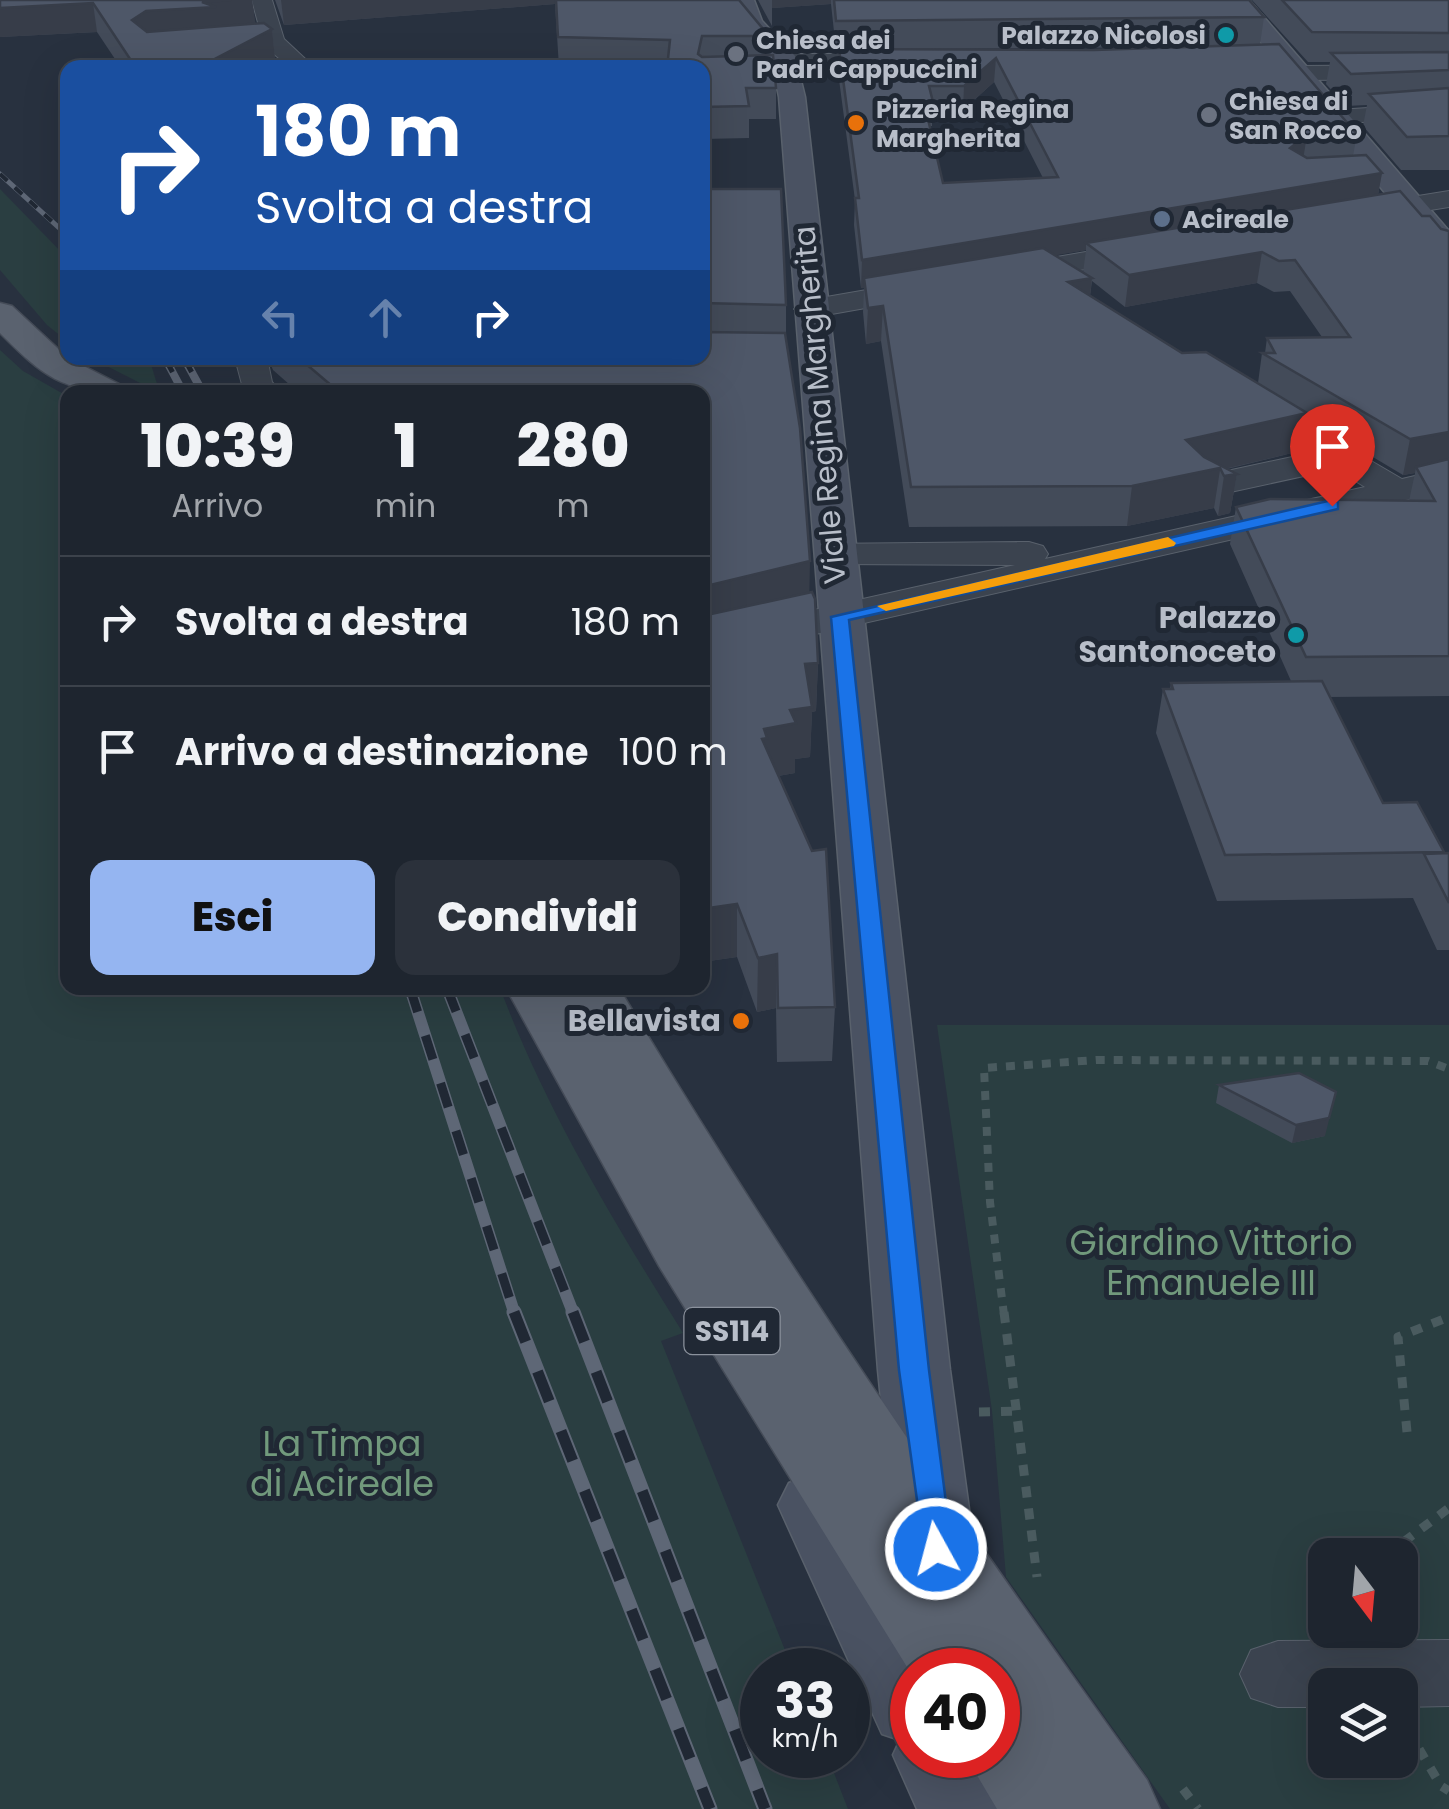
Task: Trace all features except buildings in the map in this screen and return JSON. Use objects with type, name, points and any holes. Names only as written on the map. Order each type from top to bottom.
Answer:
[{"type":"main road","points":[[8,310],[60,351]]},
{"type":"main road","points":[[8,310],[52,362],[93,385]]},
{"type":"main road","points":[[83,365],[120,385]]},
{"type":"main road","name":"SS114","points":[[540,995],[573,1061],[738,1340]]},
{"type":"main road","name":"SS114","points":[[594,995],[677,1140],[936,1549],[1116,1809]]},
{"type":"main road","points":[[1020,1769],[1046,1809]]},
{"type":"street","points":[[262,0],[264,50],[294,60]]},
{"type":"street","points":[[1238,0],[1293,56],[1337,117],[1449,250]]},
{"type":"street","points":[[752,20],[783,78],[938,62]]},
{"type":"street","points":[[1250,58],[1293,56],[1447,72]]},
{"type":"street","name":"Viale Regina Margherita","points":[[783,78],[809,309],[796,358],[834,552],[914,1370],[936,1549],[941,1648]]},
{"type":"street","points":[[1337,117],[1445,110]]},
{"type":"street","points":[[1352,172],[1384,171]]},
{"type":"street","points":[[1334,218],[1449,199]]},
{"type":"street","points":[[809,309],[1172,246]]},
{"type":"street","points":[[1046,268],[1086,294]]},
{"type":"street","points":[[1228,387],[1396,491]]},
{"type":"street","points":[[1212,485],[1343,458]]},
{"type":"street","points":[[710,646],[1449,479]]},
{"type":"street","points":[[834,552],[1115,554]]},
{"type":"street","points":[[543,995],[591,1046],[806,1386],[845,1400],[875,1399],[899,1388],[914,1370]]},
{"type":"street","points":[[738,1340],[924,1648]]},
{"type":"street","points":[[1278,1674],[1449,1674]]},
{"type":"street","points":[[948,1778],[964,1809]]},
{"type":"street","points":[[962,1778],[964,1809]]},
{"type":"path","points":[[1037,1580],[990,1202],[984,1068],[1136,1060],[1428,1061],[1449,1069]]},
{"type":"path","points":[[1407,1432],[1398,1337],[1449,1317]]},
{"type":"path","points":[[1409,1538],[1449,1508]]},
{"type":"path","points":[[1418,1748],[1440,1786],[1449,1790]]},
{"type":"green space","points":[[0,189],[60,251],[60,335],[47,325],[0,270]]},
{"type":"green space","name":"La Timpa di Acireale","points":[[0,350],[23,371],[60,392],[60,995],[503,995],[560,1122],[683,1333],[661,1341],[784,1648],[740,1648],[740,1778],[836,1778],[848,1809],[0,1809]]},
{"type":"green space","points":[[105,365],[151,365],[157,385],[144,385]]},
{"type":"green space","name":"Giardino Vittorio Emanuele III","points":[[937,1025],[1449,1025],[1449,1809],[1170,1809],[1006,1577],[992,1411]]},
{"type":"railway","points":[[0,174],[60,229]]},
{"type":"railway","points":[[169,365],[179,385]]},
{"type":"railway","points":[[188,365],[199,385]]},
{"type":"railway","points":[[412,995],[514,1313]]},
{"type":"railway","points":[[450,995],[574,1315]]},
{"type":"railway","points":[[573,1312],[765,1809]]},
{"type":"railway","points":[[514,1313],[710,1809]]},
{"type":"slow traffic","points":[[886,606],[1168,543]]},
{"type":"place","name":"Palazzo Nicolosi","points":[[1226,35]]},
{"type":"place","name":"Chiesa dei Padri Cappuccini","points":[[736,54]]},
{"type":"place","name":"Chiesa di San Rocco","points":[[1209,115]]},
{"type":"place","name":"Pizzeria Regina Margherita","points":[[856,123]]},
{"type":"place","name":"Acireale","points":[[1162,219]]},
{"type":"place","name":"Palazzo Santonoceto","points":[[1296,635]]},
{"type":"place","name":"Bellavista","points":[[741,1021]]},
{"type":"route","points":[[936,1549],[914,1370],[840,617],[1332,506]]}]
